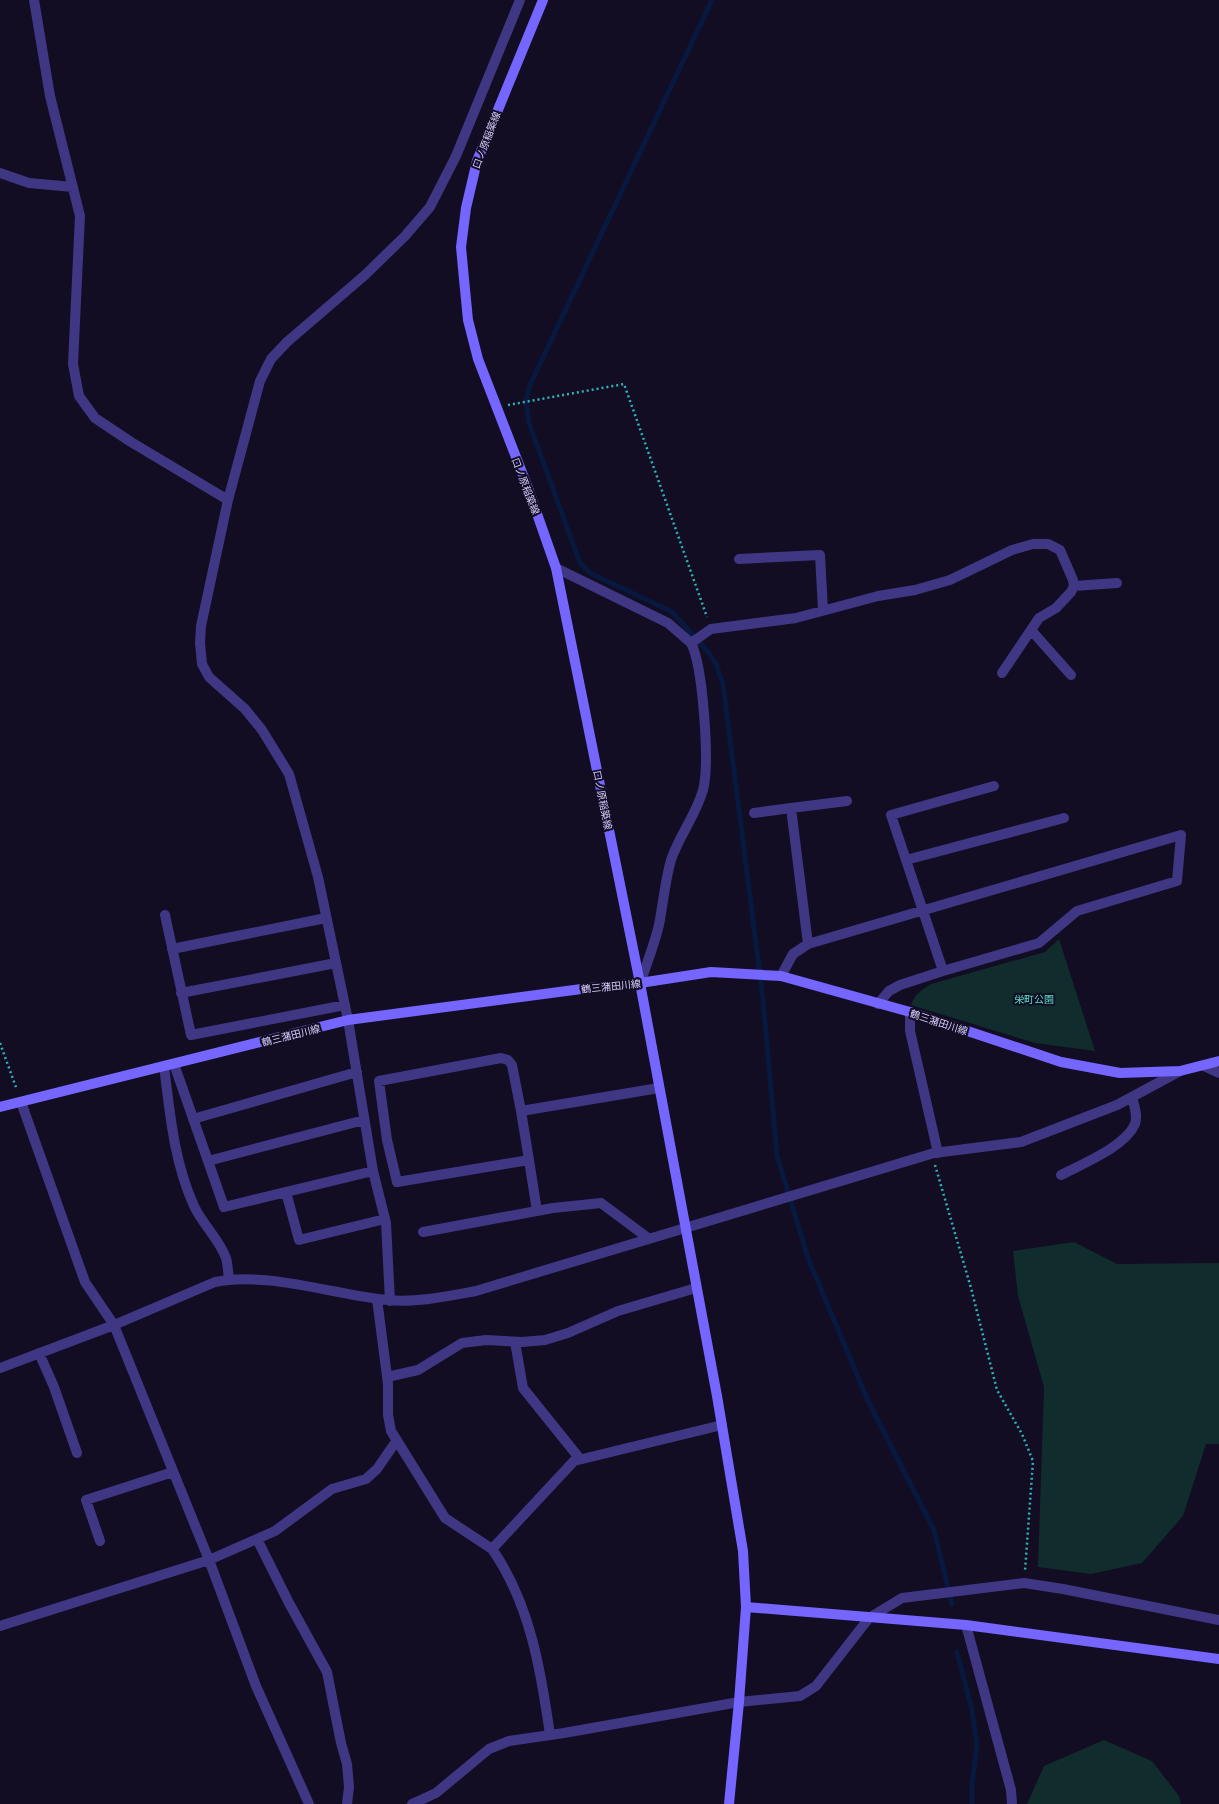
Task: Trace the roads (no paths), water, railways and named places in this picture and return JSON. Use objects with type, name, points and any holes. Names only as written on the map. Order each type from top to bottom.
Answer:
[{"type":"main road","name":"口ノ原稲築線","points":[[543,0],[477,161],[465,216],[461,247],[468,320],[478,359],[528,488],[556,568],[640,984],[722,1425],[743,1551],[746,1607],[740,1702],[729,1804]]},
{"type":"main road","name":"鶴三潴田川線","points":[[0,1107],[348,1020],[582,989],[640,984],[711,972],[781,976],[910,1012],[1061,1062],[1120,1073],[1180,1071],[1219,1062]]},
{"type":"main road","points":[[746,1607],[966,1625],[1219,1660]]},
{"type":"street","points":[[34,0],[50,96],[80,216],[73,364],[79,396],[95,418],[131,442],[228,500]]},
{"type":"street","points":[[390,1301],[385,1219],[373,1171],[348,1020],[318,878],[289,774],[262,730],[246,709],[209,677],[202,664],[200,644],[201,626],[228,500],[260,381],[271,359],[287,342],[364,276],[405,236],[430,207],[456,156],[520,0]]},
{"type":"street","points":[[0,173],[29,182],[73,187]]},
{"type":"street","points":[[691,643],[711,629],[796,618],[823,610],[950,580],[1012,550],[1033,544],[1048,544],[1060,550],[1073,580],[1074,586],[1071,592],[1056,608],[1039,618],[1002,673]]},
{"type":"street","points":[[739,559],[820,555],[823,610]]},
{"type":"street","points":[[556,568],[668,623],[691,643],[696,653],[706,738],[706,766],[703,790],[672,859],[653,947],[640,984]]},
{"type":"street","points":[[1074,586],[1117,582]]},
{"type":"street","points":[[1031,630],[1071,675]]},
{"type":"street","points":[[943,970],[891,815],[994,786]]},
{"type":"street","points":[[754,813],[847,801]]},
{"type":"street","points":[[791,808],[808,944]]},
{"type":"street","points":[[906,860],[1064,818]]},
{"type":"street","points":[[781,976],[793,954],[808,944],[1181,835],[1178,881],[1077,911],[1039,943],[943,970],[900,985],[889,991],[878,1004]]},
{"type":"street","points":[[164,915],[191,1035],[345,1005]]},
{"type":"street","points":[[172,948],[326,918]]},
{"type":"street","points":[[182,993],[336,963]]},
{"type":"street","points":[[910,1012],[910,1031],[935,1153]]},
{"type":"street","points":[[529,1160],[397,1182],[387,1140],[379,1081],[501,1058],[508,1060],[512,1065],[521,1111],[529,1160],[537,1211]]},
{"type":"street","points":[[169,1065],[193,1119],[224,1207],[373,1171]]},
{"type":"street","points":[[169,1065],[171,1126],[183,1175],[194,1206],[204,1225],[220,1247],[226,1259],[229,1279]]},
{"type":"street","points":[[1204,1066],[1219,1073]]},
{"type":"street","points":[[0,1368],[114,1325],[215,1282],[229,1279],[281,1283],[390,1301],[431,1298],[476,1291],[684,1227],[778,1201],[935,1153],[1021,1142],[1117,1105],[1180,1071]]},
{"type":"street","points":[[193,1119],[357,1072]]},
{"type":"street","points":[[521,1111],[659,1088]]},
{"type":"street","points":[[1061,1175],[1114,1146],[1127,1135],[1135,1124],[1136,1114],[1132,1097]]},
{"type":"street","points":[[21,1102],[85,1282],[114,1325],[209,1560],[256,1686],[309,1804]]},
{"type":"street","points":[[208,1160],[364,1120]]},
{"type":"street","points":[[286,1192],[299,1240],[385,1219]]},
{"type":"street","points":[[423,1232],[537,1211],[601,1203],[648,1238]]},
{"type":"street","points":[[387,1377],[418,1370],[462,1343],[486,1340],[514,1342],[545,1340],[618,1311],[696,1288]]},
{"type":"street","points":[[376,1299],[387,1377],[388,1414],[391,1431],[445,1518],[492,1550],[505,1568],[516,1591],[533,1643],[550,1735]]},
{"type":"street","points":[[514,1342],[523,1388],[580,1459]]},
{"type":"street","points":[[39,1353],[54,1387],[77,1453]]},
{"type":"street","points":[[492,1550],[574,1461],[722,1425]]},
{"type":"street","points":[[0,1626],[209,1560],[275,1531],[332,1489],[366,1479],[377,1469],[397,1440]]},
{"type":"street","points":[[100,1542],[86,1500],[173,1472]]},
{"type":"street","points":[[257,1539],[288,1603],[327,1672],[347,1764],[349,1788],[348,1804]]},
{"type":"street","points":[[412,1804],[436,1793],[489,1749],[509,1741],[740,1702],[800,1696],[816,1686],[869,1618],[902,1598],[1024,1583],[1063,1589],[1219,1620]]},
{"type":"street","points":[[966,1625],[1011,1790],[1012,1804]]},
{"type":"waterway","points":[[712,0],[530,385],[526,401],[529,423],[580,563],[590,573],[672,612],[709,653],[716,664],[723,684],[763,999],[777,1156],[808,1258],[868,1401],[934,1530],[952,1604]]},
{"type":"waterway","points":[[957,1652],[972,1710],[977,1746],[972,1783],[972,1804]]},
{"type":"park label","name":"栄町公園","points":[[1034,999]]}]
